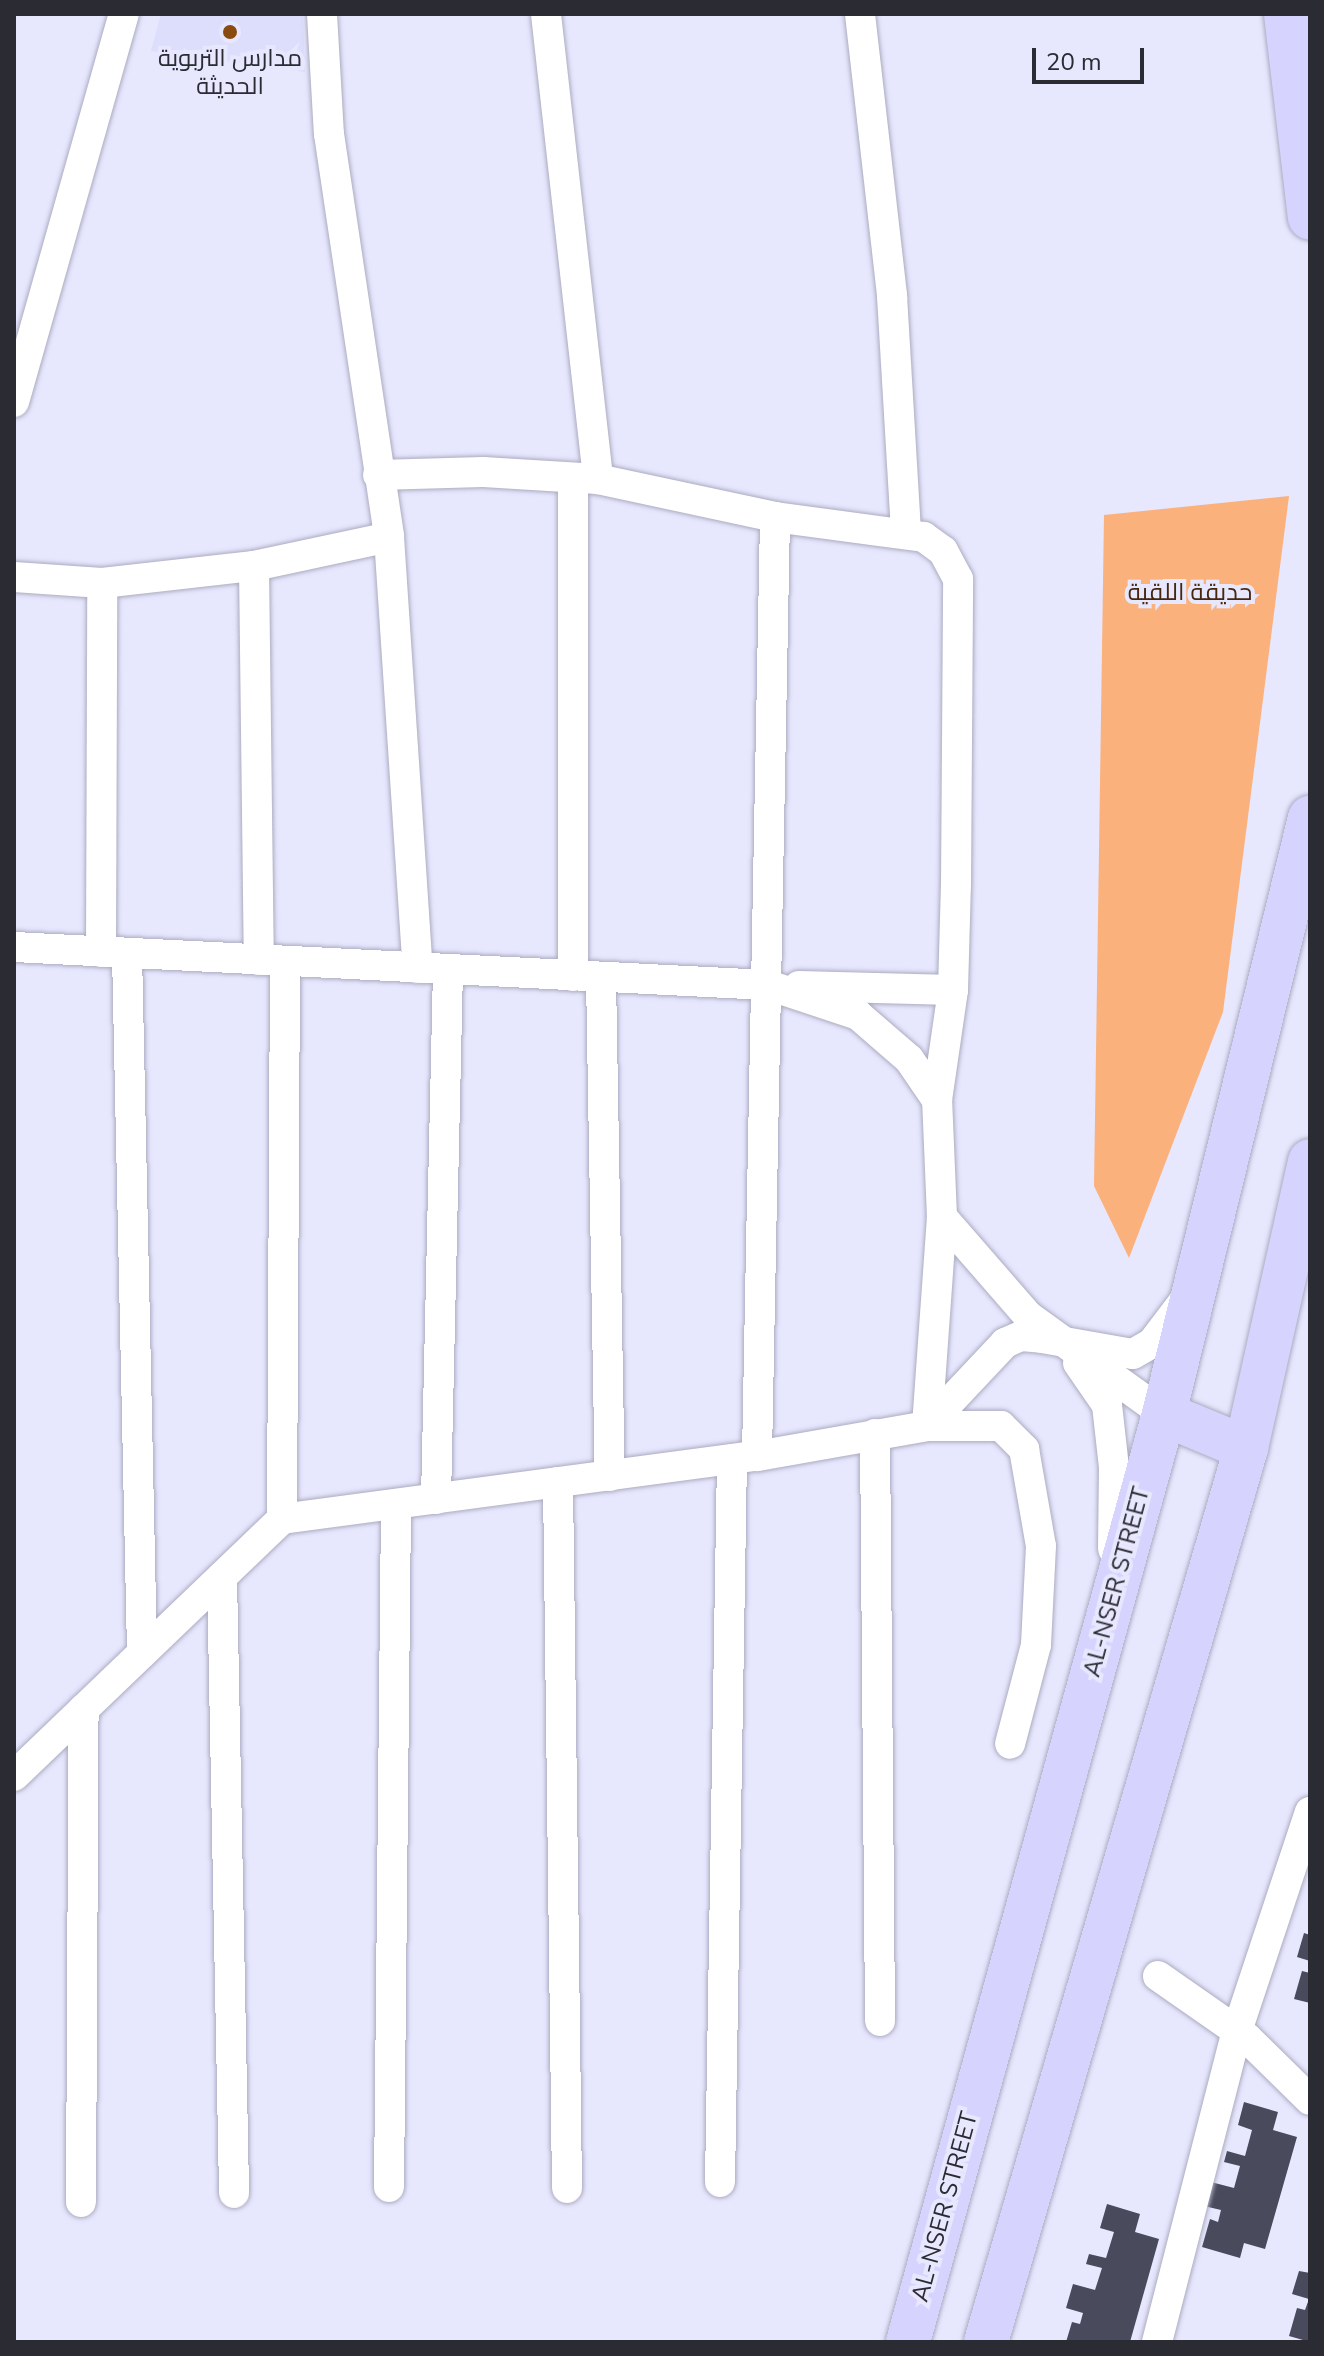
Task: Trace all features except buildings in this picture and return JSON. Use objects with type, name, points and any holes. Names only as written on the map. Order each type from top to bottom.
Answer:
[{"type":"main road","points":[[1286,14],[1310,218]]},
{"type":"main road","name":"AL-NSER STREET","points":[[908,2342],[1164,1414],[1310,818]]},
{"type":"main road","points":[[986,2342],[1246,1448],[1310,1161]]},
{"type":"main road","points":[[1164,1414],[1246,1448]]},
{"type":"street","points":[[14,402],[124,14]]},
{"type":"street","points":[[322,14],[329,134],[389,537],[433,968],[436,1499]]},
{"type":"street","points":[[546,14],[585,479],[587,976],[610,1476]]},
{"type":"street","points":[[860,14],[892,296],[906,534]]},
{"type":"street","points":[[378,475],[483,472],[585,479],[775,517],[924,537],[943,551],[958,579],[953,990],[937,1100],[942,1217],[927,1426]]},
{"type":"street","points":[[720,2182],[745,1458],[768,985],[775,517]]},
{"type":"street","points":[[14,577],[102,583],[254,566],[389,537]]},
{"type":"street","points":[[254,566],[272,961],[282,1519]]},
{"type":"street","points":[[102,583],[142,1653]]},
{"type":"street","points":[[14,947],[768,985],[953,990]]},
{"type":"street","points":[[768,985],[858,1015],[909,1059],[937,1100]]},
{"type":"street","points":[[942,1217],[1028,1316],[1164,1414]]},
{"type":"street","points":[[927,1426],[1005,1343],[1021,1336],[1122,1355],[1142,1351],[1196,1285]]},
{"type":"street","points":[[1065,1345],[1107,1405],[1115,1509],[1110,1608]]},
{"type":"street","points":[[14,1776],[282,1519],[745,1458],[927,1426],[1001,1426],[1024,1449],[1040,1560],[1036,1645],[1010,1744]]},
{"type":"street","points":[[875,1434],[880,2021]]},
{"type":"street","points":[[558,1482],[567,2188]]},
{"type":"street","points":[[389,2187],[396,1504]]},
{"type":"street","points":[[222,1577],[234,2193]]},
{"type":"street","points":[[81,2202],[84,1709]]},
{"type":"street","points":[[1157,2342],[1237,2031],[1310,1812]]},
{"type":"street","points":[[1158,1976],[1237,2031],[1310,2100]]},
{"type":"shaded area","name":"مدارس التربوية الحديثة","points":[[161,14],[303,14],[305,72],[151,51]]},
{"type":"green space","name":"حديقة اللقية","points":[[1289,496],[1223,1012],[1129,1258],[1094,1186],[1104,515]]},
{"type":"place","name":"مدارس التربوية الحديثة","points":[[230,32]]}]
